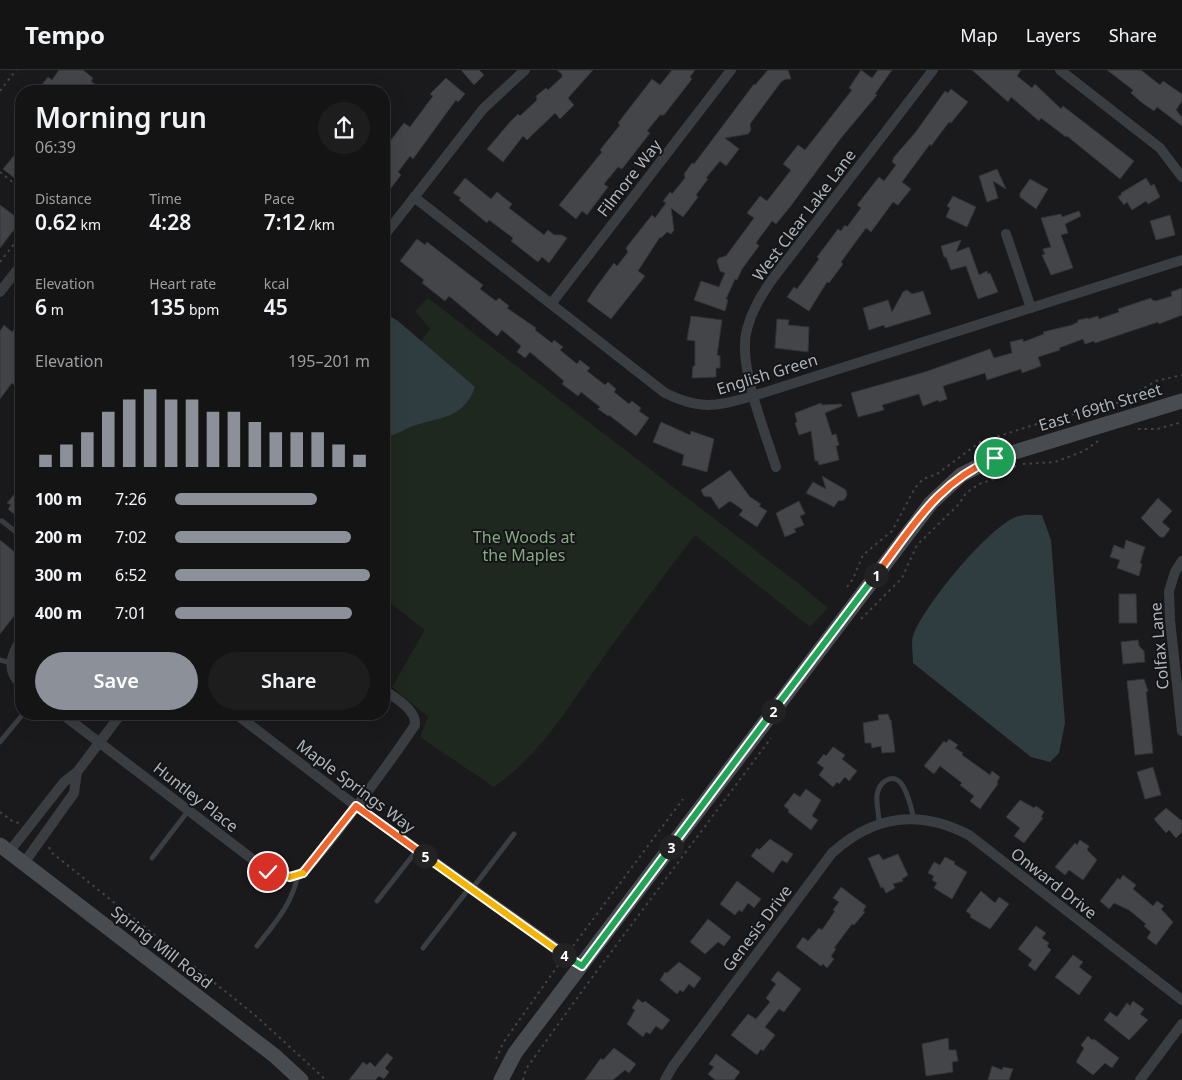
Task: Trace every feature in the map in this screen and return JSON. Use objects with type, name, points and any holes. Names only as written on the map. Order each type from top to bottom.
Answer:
[{"type":"street","points":[[390,228],[484,109],[525,70]]},
{"type":"street","name":"Filmore Way","points":[[551,304],[731,70]]},
{"type":"street","name":"West Clear Lake Lane","points":[[776,467],[753,396],[746,358],[746,331],[755,306],[771,281],[933,70]]},
{"type":"street","points":[[1060,70],[1160,148],[1182,177]]},
{"type":"street","name":"English Green","points":[[414,198],[665,393],[681,401],[700,405],[717,406],[753,396],[1182,260]]},
{"type":"street","points":[[1006,234],[1031,308]]},
{"type":"street","points":[[0,291],[15,272]]},
{"type":"street","name":"East 169th Street","points":[[501,1080],[515,1053],[931,503],[943,490],[960,476],[977,466],[1041,443],[1182,401]]},
{"type":"street","name":"Colfax Lane","points":[[1182,561],[1175,572],[1169,591],[1170,620],[1182,731]]},
{"type":"street","points":[[15,648],[11,663],[11,670],[15,676]]},
{"type":"street","points":[[298,875],[305,871],[415,725],[416,721],[412,713],[390,694]]},
{"type":"street","name":"Huntley Place","points":[[70,720],[268,872],[280,876],[298,875]]},
{"type":"street","points":[[4,848],[64,782],[78,772],[116,720]]},
{"type":"street","name":"Maple Springs Way","points":[[248,720],[417,850],[565,956],[582,966]]},
{"type":"street","points":[[24,863],[74,794],[78,772]]},
{"type":"street","name":"Onward Drive","points":[[896,819],[926,819],[969,835],[1182,1000]]},
{"type":"street","name":"Genesis Drive","points":[[665,1080],[673,1066],[832,852],[845,841],[880,823],[896,819]]},
{"type":"street","name":"Spring Mill Road","points":[[4,848],[275,1056],[301,1080]]},
{"type":"street","points":[[1140,1080],[1182,1024]]},
{"type":"lane","points":[[2,521],[15,531]]},
{"type":"lane","points":[[0,660],[11,663]]},
{"type":"lane","points":[[0,742],[18,720]]},
{"type":"lane","points":[[880,823],[877,795],[879,788],[885,781],[892,779],[901,784],[907,792],[914,819]]},
{"type":"lane","points":[[152,858],[189,810]]},
{"type":"lane","points":[[423,948],[514,834]]},
{"type":"lane","points":[[377,901],[417,850]]},
{"type":"lane","points":[[257,946],[287,908],[295,892],[298,875]]},
{"type":"path","points":[[0,92],[16,70]]},
{"type":"path","points":[[0,172],[15,183]]},
{"type":"path","points":[[0,262],[15,243]]},
{"type":"path","points":[[1134,429],[1157,429],[1182,422]]},
{"type":"path","points":[[857,623],[902,578],[917,545],[959,504],[966,493],[979,484],[994,479],[1018,465],[1055,462],[1084,451],[1100,440]]},
{"type":"path","points":[[523,1080],[526,1069],[585,987],[774,734]]},
{"type":"path","points":[[493,1065],[503,1043],[565,956],[683,799]]},
{"type":"path","points":[[0,812],[12,820],[23,823]]},
{"type":"path","points":[[49,845],[51,852],[256,1016],[326,1080]]},
{"type":"green space","name":"The Woods at the Maples","points":[[428,298],[828,608],[810,627],[695,535],[610,648],[558,723],[529,757],[494,787],[420,737],[428,717],[392,687],[425,630],[390,603],[390,383],[430,329],[415,311]]},
{"type":"shaded area","points":[[390,316],[475,387],[464,405],[457,411],[390,435]]},
{"type":"shaded area","points":[[1022,515],[1042,515],[1051,540],[1065,723],[1059,753],[1050,762],[1031,757],[913,663],[912,646],[913,636],[929,606],[976,550],[1007,522]]},
{"type":"building","points":[[59,70],[83,70],[93,78],[91,81],[96,85],[42,85],[48,77],[52,80]]},
{"type":"building","points":[[461,70],[479,70],[484,75],[474,85]]},
{"type":"building","points":[[557,70],[593,70],[568,98],[574,105],[560,119],[555,113],[527,140],[523,136],[503,162],[487,149],[518,114],[520,116],[537,100],[536,96],[546,88],[548,90],[562,77],[562,74]]},
{"type":"building","points":[[672,70],[695,70],[690,77],[692,79],[664,115],[660,115],[647,131],[650,133],[622,169],[618,167],[604,184],[608,187],[587,215],[582,211],[576,219],[559,205],[602,152],[600,150],[620,125],[618,123],[652,79],[660,85]]},
{"type":"building","points":[[768,70],[788,70],[791,79],[781,82],[750,124],[751,130],[748,134],[725,138],[739,149],[726,166],[720,161],[706,178],[708,179],[696,195],[698,197],[683,217],[671,208],[674,230],[671,234],[667,232],[660,237],[638,271],[645,276],[611,319],[587,301],[614,263],[617,266],[628,252],[626,248],[652,215],[655,218],[666,203],[663,201],[670,192],[672,194],[685,178],[684,174],[692,163],[694,164],[754,84]]},
{"type":"building","points":[[861,70],[872,78],[878,70],[892,70],[875,94],[877,95],[841,138],[790,207],[776,224],[772,221],[756,243],[759,246],[742,269],[737,280],[735,279],[726,299],[728,300],[725,311],[694,300],[701,281],[719,287],[725,273],[720,271],[717,261],[719,258],[726,256],[754,218],[747,213],[760,196],[767,201],[791,170],[783,164],[798,145],[805,150],[852,90],[849,88]]},
{"type":"building","points":[[972,70],[1021,70],[1017,76],[1032,88],[1035,84],[1061,109],[1063,106],[1134,161],[1120,179],[1067,136],[1041,118],[1039,121],[1011,97],[1008,102]]},
{"type":"building","points":[[1107,70],[1141,70],[1160,85],[1163,81],[1182,94],[1182,101],[1176,110],[1182,117],[1182,126],[1157,107],[1154,111],[1141,102],[1131,93],[1133,90]]},
{"type":"building","points":[[446,78],[465,94],[458,102],[456,100],[413,159],[410,156],[398,172],[401,175],[390,189],[390,141],[404,123],[410,127],[433,96],[430,94]]},
{"type":"building","points":[[951,89],[968,102],[951,123],[949,122],[931,146],[930,144],[902,182],[911,189],[898,205],[893,202],[871,232],[866,228],[841,262],[843,264],[829,283],[827,282],[809,311],[787,297],[794,287],[797,289],[819,259],[817,257],[838,229],[841,231],[845,225],[847,227],[861,208],[857,205],[879,177],[884,181],[896,165],[892,162],[894,157],[915,133],[945,91],[948,93]]},
{"type":"building","points":[[15,154],[15,178],[3,169]]},
{"type":"building","points":[[997,169],[1006,189],[993,181],[998,198],[987,202],[979,176]]},
{"type":"building","points":[[465,178],[491,199],[497,192],[512,204],[509,208],[544,235],[548,230],[554,235],[562,235],[567,238],[549,263],[542,257],[538,262],[511,241],[513,238],[489,220],[487,223],[459,200],[461,198],[453,193]]},
{"type":"building","points":[[1146,178],[1151,186],[1154,184],[1160,197],[1148,204],[1146,201],[1132,210],[1127,202],[1124,205],[1118,197],[1121,193]]},
{"type":"building","points":[[1030,179],[1048,189],[1036,209],[1020,197],[1020,193]]},
{"type":"building","points":[[953,196],[976,207],[967,227],[946,217],[950,208],[947,206]]},
{"type":"building","points":[[0,205],[15,216],[15,228],[0,248]]},
{"type":"building","points":[[1079,211],[1081,216],[1065,224],[1068,233],[1061,235],[1073,268],[1051,275],[1042,255],[1045,254],[1043,249],[1051,247],[1041,218],[1061,214],[1062,217]]},
{"type":"building","points":[[1170,215],[1175,235],[1156,240],[1150,221]]},
{"type":"building","points":[[417,239],[425,245],[427,242],[483,285],[480,289],[496,301],[499,298],[509,306],[507,308],[536,328],[535,330],[552,343],[554,340],[563,347],[560,350],[577,364],[580,360],[590,368],[587,371],[605,385],[608,382],[616,389],[614,392],[629,404],[632,401],[641,408],[639,411],[649,418],[636,436],[598,409],[600,407],[581,392],[578,396],[562,384],[564,381],[530,352],[525,358],[517,352],[521,346],[502,330],[497,336],[449,296],[445,301],[422,283],[424,280],[400,261]]},
{"type":"building","points":[[961,240],[956,252],[969,247],[979,275],[987,271],[988,274],[990,273],[998,292],[978,299],[966,266],[951,270],[941,246]]},
{"type":"building","points":[[1182,288],[1182,315],[1159,324],[1158,322],[1095,343],[1094,341],[1085,344],[1083,339],[1059,348],[1060,350],[1038,357],[1041,366],[1022,373],[1021,369],[987,380],[985,373],[943,386],[947,399],[939,402],[938,400],[923,406],[919,394],[882,405],[884,410],[858,417],[851,393],[925,372],[990,349],[994,358],[1012,353],[1010,342],[1023,339],[1023,342],[1044,334],[1043,332],[1072,325],[1078,322],[1078,320],[1098,316],[1099,319],[1119,312],[1118,309],[1151,298],[1156,301],[1172,296],[1171,292]]},
{"type":"building","points":[[907,290],[912,294],[923,291],[931,314],[885,328],[884,325],[869,330],[863,308],[888,300],[892,312],[903,292]]},
{"type":"building","points":[[691,316],[722,320],[717,355],[720,356],[720,368],[716,368],[716,377],[692,378],[693,366],[695,366],[695,341],[687,340]]},
{"type":"building","points":[[777,319],[789,320],[788,325],[809,327],[808,352],[775,348]]},
{"type":"building","points":[[4,325],[12,332],[15,328],[15,386],[12,383],[0,399],[0,331]]},
{"type":"building","points":[[821,403],[822,405],[841,404],[842,406],[825,413],[832,435],[836,434],[839,445],[836,446],[839,460],[819,465],[818,461],[815,461],[811,431],[799,435],[795,423],[797,422],[795,413]]},
{"type":"building","points":[[661,422],[690,435],[691,431],[714,439],[707,472],[682,465],[684,455],[653,442]]},
{"type":"building","points":[[730,470],[750,497],[761,504],[759,506],[767,511],[757,527],[739,515],[743,510],[730,501],[719,509],[711,497],[704,496],[701,490]]},
{"type":"building","points":[[822,476],[846,490],[847,495],[844,500],[838,501],[834,507],[806,493],[813,482],[826,489]]},
{"type":"building","points":[[15,493],[15,515],[8,509],[11,505],[7,503]]},
{"type":"building","points":[[1158,498],[1172,511],[1162,522],[1170,529],[1164,537],[1160,537],[1141,518]]},
{"type":"building","points":[[799,501],[805,514],[800,516],[804,525],[794,529],[796,532],[785,537],[776,513]]},
{"type":"building","points":[[0,540],[15,552],[15,615],[0,634]]},
{"type":"building","points":[[1126,540],[1145,547],[1140,563],[1142,564],[1139,576],[1117,568],[1120,560],[1110,557],[1114,545],[1124,549]]},
{"type":"building","points":[[1119,594],[1136,594],[1137,623],[1119,623]]},
{"type":"building","points":[[1138,640],[1139,646],[1144,651],[1145,662],[1123,664],[1121,642]]},
{"type":"building","points":[[1144,679],[1148,691],[1146,692],[1153,753],[1135,755],[1127,681]]},
{"type":"building","points":[[888,714],[891,720],[895,752],[882,753],[881,746],[872,748],[871,743],[865,743],[863,723],[879,720],[878,715]]},
{"type":"building","points":[[949,739],[958,745],[955,748],[963,753],[962,755],[990,775],[992,771],[1000,777],[997,782],[998,784],[980,809],[970,801],[974,796],[960,785],[962,783],[940,766],[934,774],[924,766],[944,741],[946,743]]},
{"type":"building","points":[[833,747],[845,755],[842,759],[857,771],[849,781],[845,777],[839,784],[837,782],[833,787],[819,775],[824,768],[817,763]]},
{"type":"building","points":[[1153,767],[1161,795],[1145,799],[1137,772]]},
{"type":"building","points":[[806,789],[821,800],[812,816],[818,820],[811,830],[788,812],[789,810],[784,806],[794,793],[800,797]]},
{"type":"building","points":[[1020,800],[1034,808],[1036,806],[1044,812],[1041,817],[1043,818],[1024,843],[1014,836],[1020,828],[1006,817]]},
{"type":"building","points":[[1166,808],[1182,821],[1182,832],[1176,838],[1169,830],[1166,833],[1154,819]]},
{"type":"building","points":[[770,839],[793,854],[787,863],[782,860],[773,873],[751,856],[757,848],[759,850]]},
{"type":"building","points":[[1080,840],[1089,846],[1087,850],[1097,860],[1083,880],[1069,870],[1065,875],[1055,867],[1075,843],[1077,845]]},
{"type":"building","points":[[879,854],[883,860],[898,854],[908,875],[902,879],[903,881],[893,884],[895,888],[886,893],[883,887],[881,888],[868,858]]},
{"type":"building","points":[[945,857],[955,862],[954,864],[967,872],[952,899],[934,888],[937,883],[932,880],[934,876],[928,873],[934,862],[940,865]]},
{"type":"building","points":[[1123,875],[1136,885],[1133,889],[1153,906],[1157,901],[1164,906],[1161,909],[1173,922],[1156,945],[1147,938],[1151,932],[1144,926],[1146,924],[1129,910],[1114,903],[1109,909],[1100,901],[1118,878],[1120,880]]},
{"type":"building","points":[[737,881],[761,899],[754,908],[748,903],[742,912],[739,910],[735,915],[720,904]]},
{"type":"building","points":[[841,887],[866,906],[863,911],[865,912],[854,925],[852,924],[834,948],[836,949],[831,956],[834,959],[827,968],[823,964],[821,966],[796,947],[803,937],[808,941],[819,928],[822,930],[839,902],[833,898]]},
{"type":"building","points":[[981,891],[995,903],[999,897],[1009,904],[990,929],[970,917],[971,915],[966,911]]},
{"type":"building","points":[[708,919],[731,937],[724,946],[718,942],[705,954],[690,942]]},
{"type":"building","points":[[1036,926],[1046,933],[1042,938],[1049,943],[1047,946],[1051,950],[1035,971],[1028,965],[1032,960],[1018,949]]},
{"type":"building","points":[[1073,955],[1083,962],[1079,967],[1092,977],[1079,995],[1055,977]]},
{"type":"building","points":[[679,962],[701,978],[694,988],[689,984],[683,992],[680,990],[677,994],[660,980],[665,972],[667,973]]},
{"type":"building","points":[[778,971],[801,989],[784,1012],[779,1009],[765,1027],[775,1035],[763,1051],[761,1049],[757,1055],[731,1035],[748,1014],[756,1019],[770,1002],[766,998],[776,984],[771,980]]},
{"type":"building","points":[[638,999],[643,1003],[645,1001],[670,1020],[662,1030],[656,1026],[650,1034],[646,1032],[643,1037],[627,1024],[635,1010],[632,1008]]},
{"type":"building","points":[[1133,1001],[1144,1009],[1140,1014],[1148,1020],[1129,1040],[1104,1020],[1110,1012],[1117,1017],[1127,1003],[1130,1006]]},
{"type":"building","points":[[1088,1036],[1119,1058],[1112,1068],[1105,1063],[1093,1075],[1076,1062],[1084,1048],[1081,1045]]},
{"type":"building","points":[[948,1038],[949,1050],[956,1050],[958,1061],[952,1062],[953,1072],[926,1076],[922,1044]]},
{"type":"building","points":[[614,1048],[636,1064],[629,1073],[625,1070],[613,1080],[585,1080],[601,1058],[603,1060]]},
{"type":"building","points":[[387,1053],[393,1058],[385,1068],[389,1072],[384,1079],[379,1076],[375,1080],[349,1080],[363,1062],[367,1065],[370,1062],[375,1067]]},
{"type":"building","points":[[716,1054],[740,1072],[734,1080],[715,1080],[708,1074],[714,1067],[709,1064]]},
{"type":"building","points":[[992,1066],[1002,1070],[1003,1067],[1013,1069],[1009,1080],[988,1080]]},
{"type":"route","points":[[268,872],[290,877],[305,871],[356,806],[556,950],[582,966],[931,503],[960,476],[995,458]]}]
